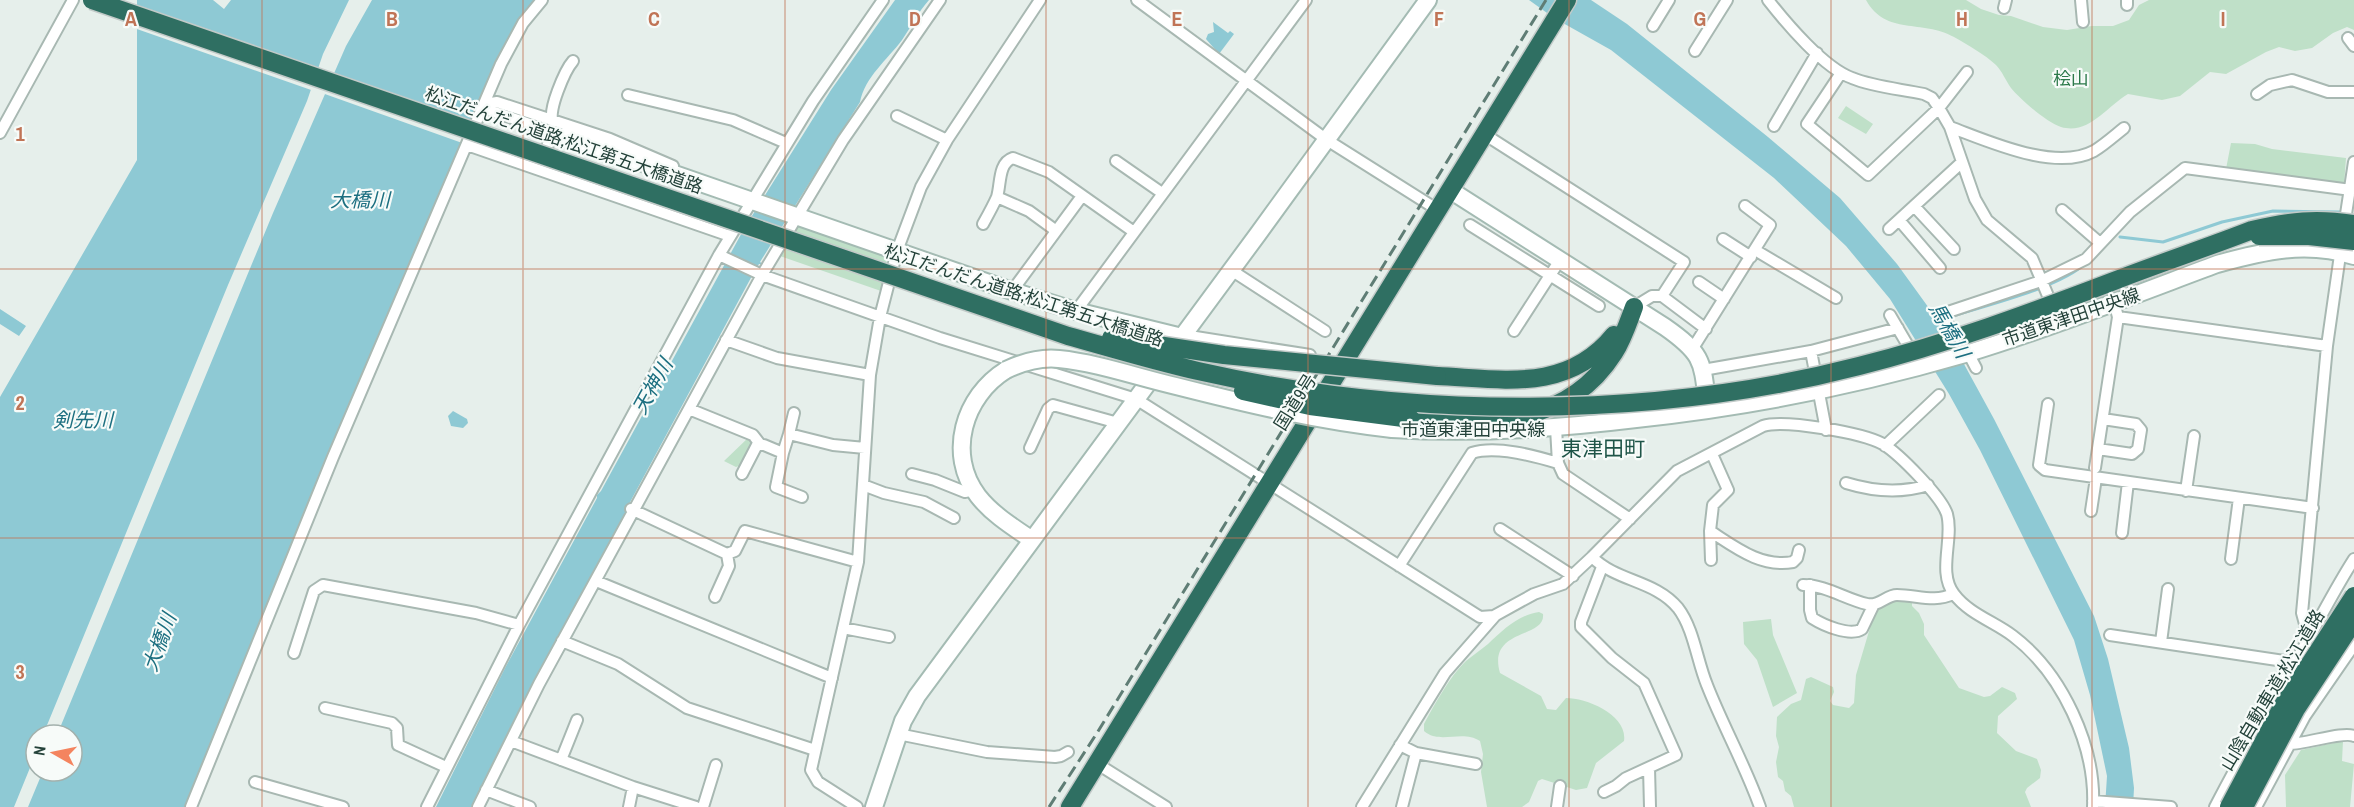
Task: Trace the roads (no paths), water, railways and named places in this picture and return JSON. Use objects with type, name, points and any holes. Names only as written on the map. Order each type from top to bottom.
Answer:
[{"type":"highway","name":"松江だんだん道路;松江第五大橋道路","points":[[92,0],[995,311],[1132,354],[1201,372],[1339,395],[1446,405],[1564,405],[1683,397],[1798,379],[1856,367],[1915,351],[2037,311],[2212,245]]},
{"type":"highway","name":"国道9号","points":[[1070,807],[1567,0]]},
{"type":"highway","points":[[2212,245],[2252,230],[2289,221],[2327,219],[2354,223]]},
{"type":"highway","points":[[2212,245],[2259,236],[2310,231],[2354,235]]},
{"type":"highway","points":[[2259,236],[2308,236],[2349,249]]},
{"type":"highway","points":[[995,311],[1102,336],[1162,346],[1297,363],[1437,376],[1523,379],[1563,373],[1587,362],[1598,354],[1634,307]]},
{"type":"highway","points":[[1201,372],[1215,384],[1331,409],[1411,419],[1468,421],[1512,419],[1537,413],[1561,403],[1584,388],[1605,366],[1620,341],[1634,307]]},
{"type":"highway","name":"山陰自動車道;松江道路","points":[[2229,807],[2283,705],[2353,596]]},
{"type":"highway","name":"山陰自動車道;松江道路","points":[[2244,807],[2296,709],[2354,621]]},
{"type":"street","points":[[0,133],[73,0]]},
{"type":"street","points":[[191,807],[338,446],[467,145],[485,109],[515,36],[542,0]]},
{"type":"street","points":[[427,807],[519,625],[721,257],[730,236],[786,143],[884,0]]},
{"type":"street","points":[[478,807],[562,640],[596,581],[760,274],[795,215],[866,106],[940,0]]},
{"type":"street","points":[[857,807],[814,778],[811,770],[858,562],[870,375],[880,317],[897,251],[921,187],[947,140],[1040,0]]},
{"type":"street","points":[[1137,0],[1327,140],[1438,210]]},
{"type":"street","points":[[1076,311],[1306,0]]},
{"type":"street","points":[[874,807],[898,734],[917,696],[1428,0]]},
{"type":"street","points":[[1653,26],[1669,0]]},
{"type":"street","points":[[1695,51],[1727,0]]},
{"type":"street","points":[[1768,0],[1782,18],[1841,73],[1854,79],[1924,94],[1932,98],[1950,127],[1975,199],[1987,220],[2032,258],[2059,322]]},
{"type":"street","points":[[2081,0],[2083,22]]},
{"type":"street","points":[[1774,126],[1817,53]]},
{"type":"street","points":[[553,122],[550,113],[567,70],[573,61]]},
{"type":"street","points":[[1841,73],[1808,124],[1868,175],[1939,108],[1967,72]]},
{"type":"street","points":[[2257,94],[2270,85],[2292,80],[2328,92],[2354,92]]},
{"type":"street","points":[[628,95],[733,120],[786,143]]},
{"type":"street","points":[[485,109],[496,102],[610,139],[688,172],[691,175],[690,179]]},
{"type":"street","points":[[485,109],[1076,311],[1182,336],[1310,355]]},
{"type":"street","points":[[897,117],[947,140]]},
{"type":"street","points":[[1950,127],[2018,151],[2064,159],[2094,151],[2124,128]]},
{"type":"street","points":[[1484,134],[1684,262],[1662,296]]},
{"type":"street","points":[[538,170],[551,137],[563,135]]},
{"type":"street","points":[[467,145],[730,236]]},
{"type":"street","points":[[983,224],[997,197],[1005,162],[1013,158],[1049,172],[1082,196],[1088,197],[1134,232]]},
{"type":"street","points":[[1116,161],[1162,193]]},
{"type":"street","points":[[2339,665],[2308,639],[2302,613],[2327,346],[2349,249],[2350,190],[2354,162]]},
{"type":"street","points":[[1889,229],[1961,163]]},
{"type":"street","points":[[1977,368],[1942,314],[2041,281],[2086,259],[2130,212],[2185,168],[2350,190]]},
{"type":"street","points":[[1450,190],[1665,327],[1693,348],[1703,370],[1708,411]]},
{"type":"street","points":[[1012,291],[1082,196]]},
{"type":"street","points":[[997,197],[1029,211],[1055,230]]},
{"type":"street","points":[[1914,206],[1954,249]]},
{"type":"street","points":[[1693,348],[1770,225],[1745,207]]},
{"type":"street","points":[[2062,210],[2100,243]]},
{"type":"street","points":[[1899,220],[1940,268]]},
{"type":"street","points":[[1470,225],[1599,306]]},
{"type":"street","points":[[1723,239],[1836,298]]},
{"type":"street","points":[[1520,256],[1530,241]]},
{"type":"street","name":"市道東津田中央線","points":[[1032,540],[990,509],[974,490],[965,471],[962,454],[965,421],[979,394],[1006,370],[1036,360],[1058,359],[1090,364],[1287,413],[1340,423],[1392,429],[1474,432],[1556,428],[1708,411],[1820,392],[1968,353],[2059,322],[2116,309],[2217,264],[2267,250],[2293,247],[2349,249]]},
{"type":"street","points":[[721,257],[760,274],[880,317],[1034,369],[1136,399],[1477,615],[1487,617],[1497,615],[1534,594],[1563,584],[1677,471],[1755,430],[1771,423],[1861,436],[1885,446],[1928,485],[1940,501],[1947,514],[1948,580],[1953,594],[1974,612],[2014,637],[2036,657],[2067,699],[2074,711],[2084,745],[2095,803],[2171,807]]},
{"type":"street","points":[[1514,331],[1560,260]]},
{"type":"street","points":[[1232,270],[1325,331]]},
{"type":"street","points":[[1699,282],[1724,299]]},
{"type":"street","points":[[1634,307],[1652,296],[1662,296],[1706,329]]},
{"type":"street","points":[[2091,510],[2116,309],[2327,346]]},
{"type":"street","points":[[1890,315],[1907,345]]},
{"type":"street","points":[[1703,370],[1811,351],[1898,328]]},
{"type":"street","points":[[726,340],[777,358],[870,375]]},
{"type":"street","points":[[1811,351],[1826,430]]},
{"type":"street","points":[[1885,446],[1939,396]]},
{"type":"street","points":[[2048,404],[2039,465],[2046,471],[2096,473],[2128,482],[2313,508]]},
{"type":"street","points":[[1030,448],[1048,409],[1053,405],[1118,423]]},
{"type":"street","points":[[689,409],[753,435],[760,444],[783,453]]},
{"type":"street","points":[[794,413],[776,487],[802,497]]},
{"type":"street","points":[[2098,449],[2132,454],[2138,449],[2141,430],[2136,424],[2103,419]]},
{"type":"street","points":[[1556,428],[1558,463],[1563,474],[1629,519]]},
{"type":"street","points":[[789,434],[833,445],[865,448]]},
{"type":"street","points":[[2186,491],[2194,436]]},
{"type":"street","points":[[742,474],[754,448],[760,444]]},
{"type":"street","points":[[1399,566],[1472,453],[1482,450],[1534,456],[1558,463]]},
{"type":"street","points":[[1711,561],[1710,531],[1713,505],[1728,490],[1712,454]]},
{"type":"street","points":[[912,474],[965,492],[974,490]]},
{"type":"street","points":[[2122,533],[2128,482]]},
{"type":"street","points":[[1846,483],[1873,491],[1908,489],[1928,485]]},
{"type":"street","points":[[863,485],[884,493],[924,502],[954,518]]},
{"type":"street","points":[[2231,559],[2239,498]]},
{"type":"street","points":[[633,510],[727,554],[735,551],[745,531],[858,562]]},
{"type":"street","points":[[1500,529],[1573,576]]},
{"type":"street","points":[[1710,531],[1747,554],[1774,563],[1793,562],[1799,550]]},
{"type":"street","points":[[715,597],[729,566],[727,554]]},
{"type":"street","points":[[1592,557],[1602,567],[1662,594],[1678,608],[1686,623],[1707,684],[1760,807]]},
{"type":"street","points":[[2216,807],[2261,719],[2354,560]]},
{"type":"street","points":[[1602,567],[1580,625],[1612,658],[1644,683],[1652,696],[1676,755],[1626,778],[1604,792]]},
{"type":"street","points":[[596,581],[832,678]]},
{"type":"street","points":[[294,653],[314,591],[323,585],[476,613],[519,625]]},
{"type":"street","points":[[1874,604],[1862,629],[1852,632],[1840,629],[1812,618],[1807,585],[1868,604],[1874,604],[1894,594],[1928,599],[1953,594]]},
{"type":"street","points":[[2161,642],[2169,589]]},
{"type":"street","points":[[1362,807],[1445,673],[1497,615]]},
{"type":"street","points":[[843,627],[889,638]]},
{"type":"street","points":[[2110,635],[2284,661],[2294,665]]},
{"type":"street","points":[[562,640],[618,664],[687,708],[815,750]]},
{"type":"street","points":[[2256,807],[2305,716],[2354,645]]},
{"type":"street","points":[[326,708],[392,723],[397,728],[398,745],[447,767]]},
{"type":"street","points":[[561,760],[577,720]]},
{"type":"street","points":[[898,734],[987,752],[1055,757],[1068,752]]},
{"type":"street","points":[[2289,744],[2315,742],[2342,734],[2354,736]]},
{"type":"street","points":[[511,741],[633,787],[696,807]]},
{"type":"street","points":[[1400,745],[1416,753],[1476,764]]},
{"type":"street","points":[[1402,807],[1416,753]]},
{"type":"street","points":[[1096,763],[1166,807]]},
{"type":"street","points":[[703,807],[716,765]]},
{"type":"street","points":[[1649,768],[1650,807]]},
{"type":"street","points":[[255,782],[343,807]]},
{"type":"street","points":[[1557,807],[1560,786]]},
{"type":"street","points":[[629,807],[633,787]]},
{"type":"street","points":[[486,790],[530,807]]},
{"type":"water","name":"剣先川","points":[[137,0],[213,0],[224,9],[231,0],[349,0],[323,54],[307,101],[228,285],[48,723],[24,723],[24,782],[14,807],[0,807],[0,397],[137,160]]},
{"type":"water","name":"大橋川","points":[[372,0],[536,0],[526,11],[511,37],[333,446],[185,807],[28,807],[38,783],[84,783],[84,723],[62,723],[273,213],[346,46]]},
{"type":"water","name":"天神川","points":[[895,0],[929,0],[902,40],[872,77],[860,102],[760,262],[763,264],[759,264],[753,274],[629,504],[629,511],[625,513],[535,681],[471,807],[436,807],[505,668],[597,495],[745,227],[831,90]]},
{"type":"water","points":[[1529,0],[1591,0],[1627,24],[1840,198],[1897,264],[1947,333],[1994,419],[2094,616],[2108,659],[2129,748],[2134,788],[2133,807],[2105,807],[2107,776],[2090,695],[2074,640],[1980,450],[1949,394],[1890,299],[1846,246],[1774,178],[1611,50],[1554,18]]},
{"type":"water","points":[[1213,22],[1228,33],[1230,31],[1234,34],[1219,54],[1206,39],[1208,34],[1214,32]]},
{"type":"water","points":[[0,309],[26,326],[19,336],[0,324]]},
{"type":"water","points":[[453,411],[467,419],[468,423],[463,428],[451,426],[448,416]]},
{"type":"waterway","points":[[2120,237],[2163,242],[2222,222],[2273,211],[2341,212]]},
{"type":"waterway","name":"馬橋川","points":[[1950,317],[2041,288],[2074,272],[2086,263]]},
{"type":"railway","points":[[1049,807],[1097,733],[1546,0]]},
{"type":"district","name":"東津田町","points":[[1603,448]]},
{"type":"park label","name":"桧山","points":[[2071,78]]}]
